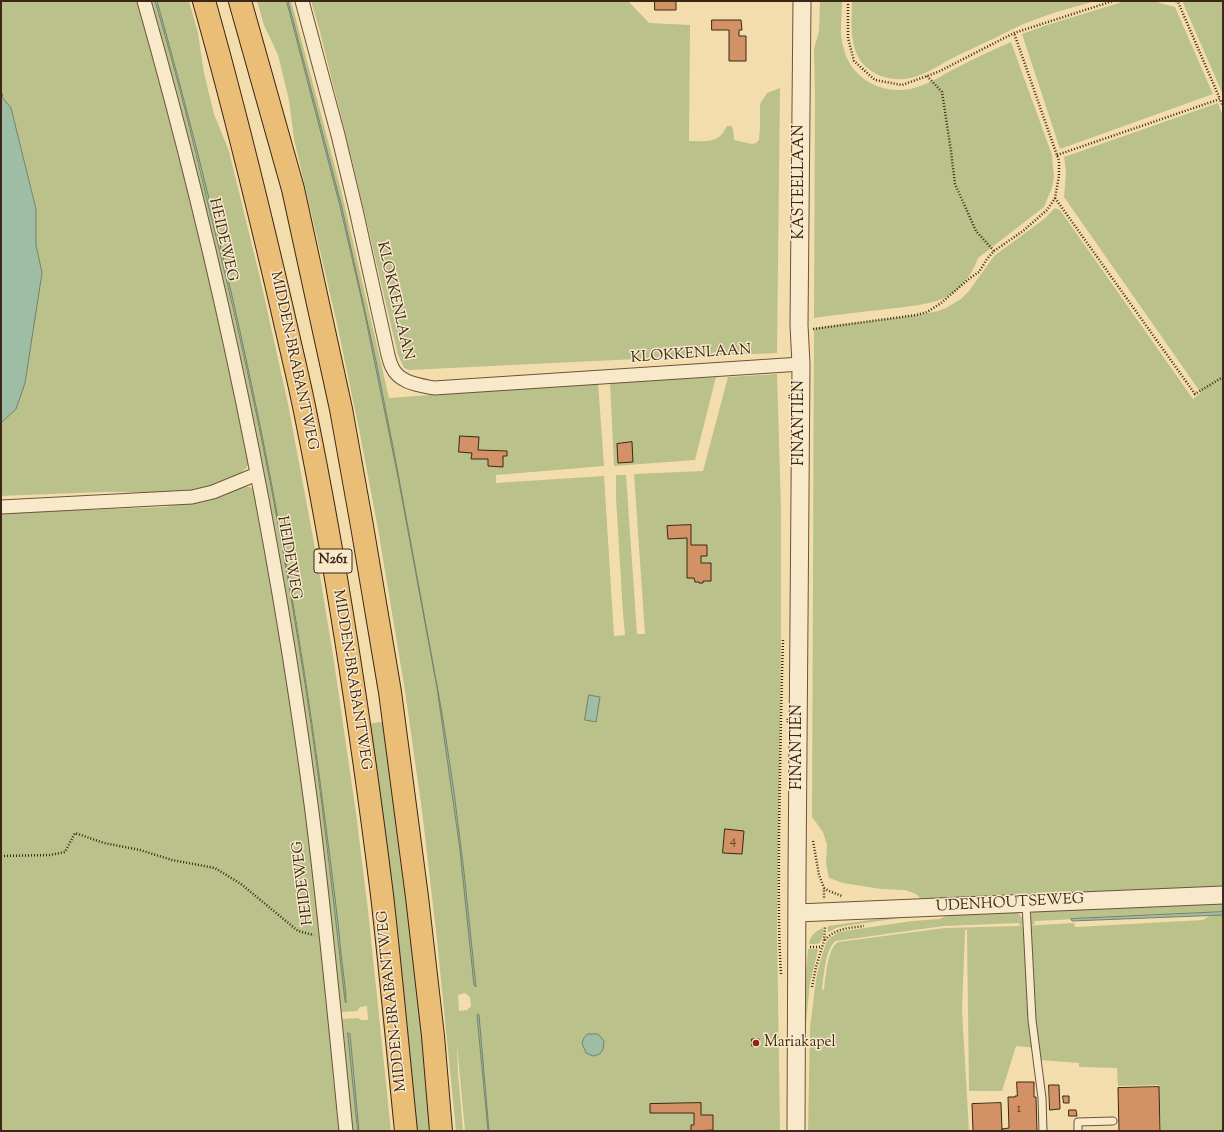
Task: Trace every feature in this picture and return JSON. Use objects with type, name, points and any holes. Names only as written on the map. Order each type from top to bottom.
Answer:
[{"type":"highway","name":"MIDDEN-BRABANTWEG","points":[[204,1],[256,196],[306,416],[329,540],[354,690],[381,888],[406,1131]]},
{"type":"highway","name":"N261","points":[[240,1],[294,189],[342,409],[390,692],[420,920],[433,1036],[441,1131]]},
{"type":"street","name":"HEIDEWEG","points":[[144,1],[192,180],[236,369],[257,474],[294,689],[311,802],[327,936],[346,1131]]},
{"type":"street","name":"KLOKKENLAAN","points":[[302,1],[338,135],[388,355],[392,369],[401,379],[434,388],[801,364]]},
{"type":"street","name":"KASTEELLAAN","points":[[801,364],[802,1]]},
{"type":"street","name":"FINANTIËN","points":[[796,1131],[801,364]]},
{"type":"street","points":[[1,507],[192,497],[213,492],[257,474]]},
{"type":"street","name":"UDENHOUTSEWEG","points":[[797,913],[1223,895]]},
{"type":"lane","points":[[1026,904],[1032,1020],[1042,1098],[1044,1131]]},
{"type":"lane","points":[[1078,1131],[1078,1122],[1113,1121]]},
{"type":"path","points":[[848,1],[848,38],[854,61],[875,80],[902,85],[938,72],[1014,33],[1113,1]]},
{"type":"path","points":[[1177,1],[1223,106]]},
{"type":"path","points":[[800,326],[809,330],[916,315],[927,312],[941,303],[979,272],[986,258],[1023,231],[1047,210],[1055,198],[1059,176],[1059,161],[1014,33]]},
{"type":"path","points":[[928,76],[942,92],[955,184],[976,232],[994,251]]},
{"type":"path","points":[[1057,155],[1220,99]]},
{"type":"path","points":[[1055,198],[1195,394],[1223,377]]},
{"type":"path","points":[[1,856],[50,855],[65,852],[75,833],[104,843],[140,850],[172,860],[215,868],[241,884],[298,931],[311,935],[327,936]]},
{"type":"path","points":[[819,875],[824,888],[825,912]]},
{"type":"shaded area","points":[[1,1],[138,1],[209,273],[249,463],[244,470],[231,478],[187,492],[176,493],[102,492],[1,496],[1,423],[3,421],[42,273],[36,245],[36,209],[11,108],[2,97],[3,94],[1,93]]},
{"type":"shaded area","points":[[148,1],[155,1],[183,105],[234,316],[269,478],[305,685],[346,1003],[314,736],[285,554],[267,463],[227,276],[175,66],[157,1],[189,1],[198,33],[204,73],[214,114],[229,151],[261,282],[288,404],[318,564],[356,813],[368,910],[391,1131],[359,1131],[349,1033],[358,1131],[351,1131],[283,591]],"holes":[[[367,1006],[368,1020],[361,1020],[358,1018],[342,1019],[341,1012],[357,1011],[360,1007]]]},
{"type":"shaded area","points":[[155,1],[157,1],[183,96],[207,192],[252,384],[271,481],[305,676],[337,912],[346,1003],[312,730],[289,585],[269,476],[221,258],[183,102]]},
{"type":"shaded area","points":[[257,1],[287,1],[340,206],[364,310],[421,600],[395,457],[376,361],[342,208],[288,1],[291,1],[293,8],[341,190],[389,398],[598,383],[604,466],[496,475],[496,483],[604,476],[614,636],[625,635],[616,498],[616,475],[626,475],[637,634],[645,634],[634,474],[703,471],[728,377],[777,374],[781,508],[781,648],[777,928],[780,1131],[489,1131],[478,1014],[488,1131],[465,1131],[457,1045],[463,1131],[456,1131],[437,940],[422,811],[405,691],[378,529],[337,324],[294,139],[289,100],[278,55],[264,25]],"holes":[[[437,688],[442,713],[464,872],[476,986],[460,850]],[[465,993],[470,997],[471,1006],[467,1010],[459,1011],[458,995]]]},
{"type":"shaded area","points":[[287,1],[342,208],[376,361],[395,457],[442,713],[464,872],[476,987],[474,985],[460,850],[437,687],[398,477],[364,310],[340,206]]},
{"type":"shaded area","points":[[311,1],[628,1],[649,23],[690,25],[689,141],[706,141],[718,138],[727,126],[731,126],[733,129],[734,140],[752,144],[756,143],[759,140],[760,104],[767,93],[780,88],[777,353],[409,370],[404,368],[398,355],[354,168]]},
{"type":"shaded area","points":[[820,1],[842,1],[842,44],[848,61],[854,70],[871,83],[892,90],[903,90],[920,86],[975,58],[1011,42],[1052,155],[1054,177],[1052,188],[1044,207],[978,258],[974,268],[964,283],[956,291],[944,298],[926,304],[814,318],[814,49],[819,31]]},
{"type":"shaded area","points":[[852,1],[1095,1],[1057,12],[1019,26],[916,77],[893,79],[876,74],[868,69],[857,55],[852,35]]},
{"type":"shaded area","points":[[1125,1],[1153,1],[1175,7],[1213,94],[1060,149],[1022,34]]},
{"type":"shaded area","points":[[1184,1],[1223,1],[1223,95],[1183,3]]},
{"type":"shaded area","points":[[1,93],[3,94],[2,97],[11,108],[36,209],[36,245],[42,273],[25,383],[16,409],[1,423]]},
{"type":"shaded area","points":[[1218,103],[1223,116],[1223,887],[923,901],[916,894],[905,890],[881,889],[843,883],[829,878],[826,864],[827,845],[823,832],[812,817],[814,328],[917,315],[946,308],[961,299],[969,291],[994,256],[1044,219],[1055,208],[1060,210],[1193,399],[1201,393],[1064,197],[1066,172],[1064,157]]},
{"type":"shaded area","points":[[716,377],[695,460],[614,466],[610,383]]},
{"type":"shaded area","points":[[242,486],[250,487],[254,490],[275,597],[306,805],[342,1131],[1,1131],[1,513],[165,507],[205,500]]},
{"type":"shaded area","points":[[589,695],[600,697],[596,722],[585,720]]},
{"type":"shaded area","points":[[386,721],[433,1131],[413,1131],[367,724]]},
{"type":"shaded area","points":[[1223,901],[1223,912],[1035,921],[1035,924],[1029,925],[1029,916],[1034,910]]},
{"type":"shaded area","points":[[1016,911],[1022,919],[1023,925],[1021,926],[1074,923],[1075,927],[1203,920],[1211,915],[1223,915],[1223,1131],[1161,1131],[1159,1085],[1118,1086],[1117,1068],[1079,1067],[1079,1063],[1040,1060],[1037,1048],[1016,1046],[1002,1091],[969,1091],[967,930],[965,930],[962,1010],[969,1131],[808,1131],[810,1028],[816,979],[826,943],[830,938],[839,932],[912,921],[940,919],[950,914]],"holes":[[[1019,923],[1020,925],[945,928],[838,942],[831,951],[826,971],[824,989],[822,989],[827,956],[829,950],[836,941],[944,926]]]},
{"type":"shaded area","points":[[1223,912],[1223,915],[1072,921],[1071,919]]},
{"type":"shaded area","points":[[907,916],[844,926],[828,932],[828,926]]},
{"type":"shaded area","points":[[823,928],[823,936],[820,943],[809,944],[813,934]]},
{"type":"shaded area","points":[[808,949],[818,950],[810,983],[805,1033],[804,996]]},
{"type":"shaded area","points":[[477,1015],[479,1015],[489,1131]]},
{"type":"shaded area","points":[[348,1033],[350,1034],[359,1131],[358,1131]]},
{"type":"shaded area","points":[[588,1034],[598,1034],[604,1041],[603,1049],[600,1054],[593,1056],[586,1053],[582,1043]]},
{"type":"building","points":[[655,1],[676,1],[676,10],[655,10]]},
{"type":"building","points":[[712,20],[741,20],[742,30],[739,30],[739,36],[746,36],[746,61],[729,61],[729,30],[712,30]]},
{"type":"building","points":[[460,436],[479,437],[478,450],[507,451],[507,456],[503,456],[503,467],[488,466],[488,459],[471,459],[472,453],[459,452]]},
{"type":"building","points":[[632,442],[633,462],[618,463],[617,444]]},
{"type":"building","points":[[691,525],[691,545],[707,545],[707,556],[701,556],[701,563],[711,563],[711,581],[703,581],[703,583],[699,583],[695,582],[694,578],[687,578],[687,538],[668,539],[667,526]]},
{"type":"building","points":[[725,829],[744,831],[742,854],[723,853]]},
{"type":"building","name":"Mariakapel","points":[[752,1039],[759,1039],[759,1046],[752,1046]]},
{"type":"building","points":[[1017,1082],[1034,1082],[1037,1131],[1002,1131],[1002,1129],[1009,1128],[1008,1097],[1017,1096]]},
{"type":"building","points":[[1049,1085],[1059,1085],[1060,1109],[1050,1110]]},
{"type":"building","points":[[1159,1087],[1160,1131],[1119,1131],[1118,1088]]},
{"type":"building","points":[[1063,1096],[1069,1096],[1069,1103],[1064,1103]]},
{"type":"building","points":[[701,1103],[701,1115],[713,1115],[713,1130],[691,1131],[691,1125],[694,1125],[694,1113],[650,1113],[650,1104]]},
{"type":"building","points":[[1001,1103],[1002,1131],[973,1131],[972,1104]]},
{"type":"building","points":[[1069,1110],[1076,1110],[1077,1116],[1069,1116]]},
{"type":"place","name":"Mariakapel","points":[[756,1043]]}]
